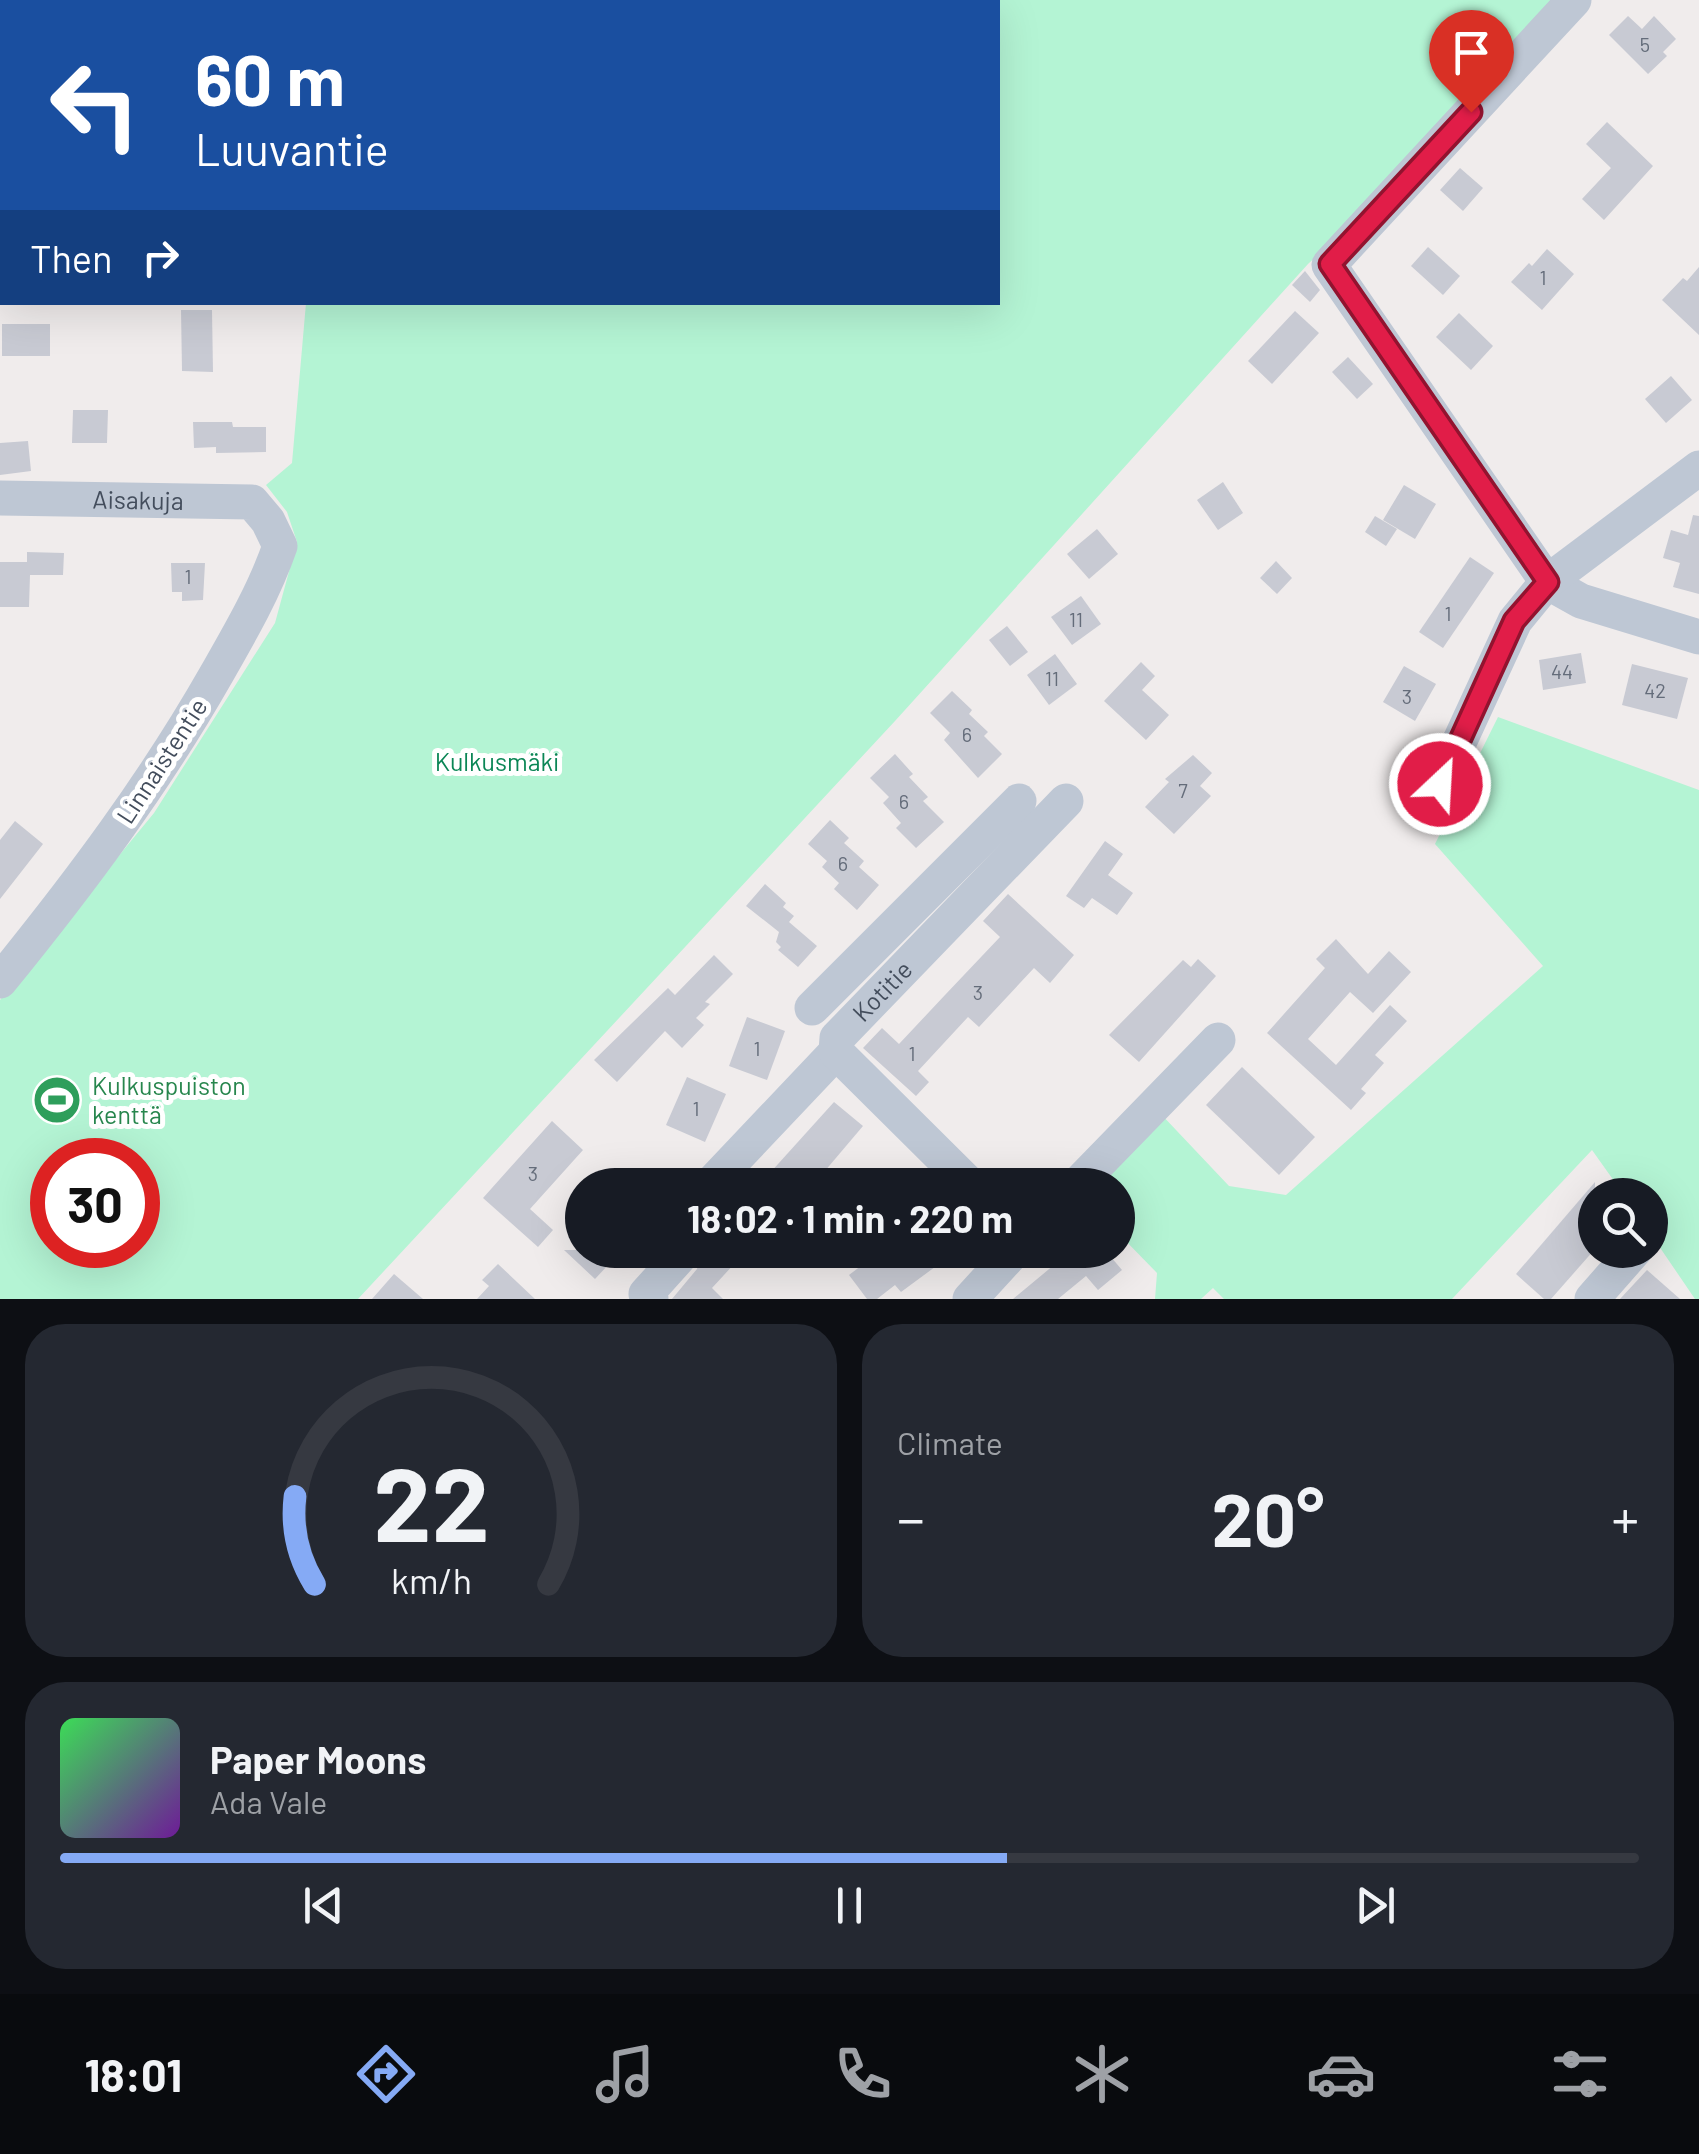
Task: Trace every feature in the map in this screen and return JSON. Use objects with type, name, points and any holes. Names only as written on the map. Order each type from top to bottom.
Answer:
[{"type":"street","points":[[1574,0],[1330,264],[1548,582],[1581,601],[1699,638]]},
{"type":"street","points":[[1440,784],[1514,621],[1548,582],[1699,468]]},
{"type":"street","name":"Aisakuja","points":[[0,498],[252,502],[268,522]]},
{"type":"street","name":"Linnaistentie","points":[[0,981],[106,846],[190,719],[265,589],[280,546],[268,522]]},
{"type":"street","points":[[812,1008],[1020,801]]},
{"type":"street","name":"Kotitie","points":[[726,1168],[836,1052],[837,1038],[1066,801]]},
{"type":"street","points":[[913,906],[940,932]]},
{"type":"street","points":[[1094,1168],[1218,1040]]},
{"type":"street","points":[[836,1052],[953,1168]]},
{"type":"street","points":[[651,1299],[646,1294],[669,1268]]},
{"type":"street","points":[[970,1299],[998,1268]]},
{"type":"street","points":[[1592,1299],[1619,1268]]},
{"type":"green space","name":"Kulkusmäki","points":[[1000,0],[1556,0],[1383,195],[1308,264],[895,721],[358,1299],[0,1299],[0,1000],[154,813],[275,623],[297,542],[287,512],[266,485],[292,463],[306,305],[1000,305]]},
{"type":"green space","points":[[1498,717],[1699,790],[1699,1299],[1695,1299],[1668,1259],[1668,1178],[1612,1178],[1592,1150],[1452,1299],[1224,1299],[1213,1288],[1201,1299],[1155,1299],[1157,1273],[1135,1250],[1135,1168],[1110,1168],[1159,1112],[1229,1186],[1286,1195],[1543,966],[1435,844]]},
{"type":"building","points":[[1628,16],[1642,29],[1654,16],[1676,39],[1663,52],[1667,56],[1648,74],[1609,35]]},
{"type":"building","points":[[1607,122],[1653,166],[1604,220],[1582,199],[1611,168],[1586,144]]},
{"type":"building","points":[[1460,168],[1483,188],[1463,211],[1440,190]]},
{"type":"building","points":[[1428,247],[1460,276],[1443,295],[1411,266]]},
{"type":"building","points":[[1547,249],[1574,274],[1542,310],[1511,282]]},
{"type":"building","points":[[1699,267],[1699,335],[1662,300]]},
{"type":"building","points":[[1305,271],[1320,290],[1310,302],[1292,285]]},
{"type":"building","points":[[181,310],[212,310],[213,372],[182,371]]},
{"type":"building","points":[[1295,311],[1319,333],[1272,384],[1248,361]]},
{"type":"building","points":[[1459,313],[1493,346],[1471,370],[1436,337]]},
{"type":"building","points":[[2,324],[50,324],[50,356],[2,356]]},
{"type":"building","points":[[1348,357],[1373,384],[1357,399],[1332,372]]},
{"type":"building","points":[[1671,376],[1692,400],[1666,423],[1645,399]]},
{"type":"building","points":[[73,410],[108,410],[107,443],[72,443]]},
{"type":"building","points":[[193,422],[266,427],[266,452],[216,453],[216,447],[194,448]]},
{"type":"building","points":[[28,441],[31,471],[0,475],[0,443]]},
{"type":"building","points":[[1223,482],[1243,513],[1218,530],[1197,500]]},
{"type":"building","points":[[1404,485],[1436,504],[1415,539],[1383,520]]},
{"type":"building","points":[[1693,515],[1699,516],[1699,594],[1673,587],[1680,563],[1663,558],[1671,530],[1688,535]]},
{"type":"building","points":[[1375,516],[1397,529],[1386,546],[1365,532]]},
{"type":"building","points":[[1097,529],[1118,554],[1089,579],[1067,554]]},
{"type":"building","points":[[27,552],[64,553],[63,575],[30,575],[29,607],[0,607],[0,562],[27,562]]},
{"type":"building","points":[[1470,557],[1494,573],[1443,648],[1419,632]]},
{"type":"building","points":[[1276,561],[1292,578],[1277,594],[1260,578]]},
{"type":"building","points":[[171,563],[205,563],[203,600],[182,601],[182,592],[172,592]]},
{"type":"building","points":[[1081,596],[1101,624],[1072,645],[1051,617]]},
{"type":"building","points":[[1007,626],[1028,652],[1010,666],[989,640]]},
{"type":"building","points":[[1581,653],[1586,683],[1543,690],[1539,660]]},
{"type":"building","points":[[1055,654],[1077,684],[1049,705],[1027,675]]},
{"type":"building","points":[[1141,662],[1155,676],[1142,690],[1169,715],[1146,740],[1104,701]]},
{"type":"building","points":[[1632,664],[1688,678],[1677,719],[1622,705]]},
{"type":"building","points":[[1404,666],[1436,684],[1415,721],[1383,702]]},
{"type":"building","points":[[952,691],[972,710],[969,714],[988,732],[984,736],[1002,754],[978,778],[944,740],[950,733],[930,713]]},
{"type":"building","points":[[895,754],[928,797],[923,801],[944,822],[916,848],[896,828],[901,823],[883,803],[889,797],[870,778]]},
{"type":"building","points":[[1193,755],[1212,773],[1200,786],[1211,796],[1174,834],[1145,807],[1169,782],[1165,779]]},
{"type":"building","points":[[830,820],[849,838],[844,843],[864,861],[859,867],[879,885],[857,910],[834,889],[839,883],[822,867],[827,861],[808,844]]},
{"type":"building","points":[[15,821],[43,844],[0,899],[0,840]]},
{"type":"building","points":[[1105,841],[1123,854],[1108,875],[1133,893],[1117,915],[1092,898],[1084,908],[1066,896]]},
{"type":"building","points":[[765,884],[786,903],[783,907],[794,916],[789,922],[817,946],[798,967],[778,950],[779,932],[746,906]]},
{"type":"building","points":[[1008,894],[1074,955],[1050,983],[1034,968],[979,1027],[968,1017],[918,1071],[929,1082],[916,1096],[863,1048],[882,1028],[899,1044],[1000,937],[983,921]]},
{"type":"building","points":[[1336,939],[1368,974],[1389,951],[1411,972],[1373,1013],[1350,992],[1308,1039],[1336,1065],[1390,1005],[1407,1021],[1375,1055],[1384,1063],[1361,1089],[1366,1093],[1351,1110],[1267,1033],[1325,968],[1316,959]]},
{"type":"building","points":[[714,955],[733,974],[705,1002],[710,1004],[696,1018],[704,1025],[682,1048],[665,1031],[617,1082],[594,1060],[668,988],[675,995]]},
{"type":"building","points":[[1198,959],[1216,976],[1139,1062],[1109,1035],[1183,960],[1191,967]]},
{"type":"building","points":[[747,1017],[785,1031],[767,1080],[729,1066]]},
{"type":"building","points":[[1242,1067],[1315,1137],[1279,1175],[1206,1105]]},
{"type":"building","points":[[687,1077],[726,1094],[705,1142],[666,1125]]},
{"type":"building","points":[[834,1102],[863,1126],[827,1168],[774,1168]]},
{"type":"building","points":[[552,1121],[583,1150],[530,1209],[553,1230],[538,1247],[483,1198]]},
{"type":"building","points":[[1578,1202],[1578,1268],[1551,1299],[1544,1299],[1516,1274]]},
{"type":"building","points":[[498,1264],[535,1299],[477,1299],[489,1286],[482,1280]]},
{"type":"building","points":[[583,1268],[605,1268],[595,1279]]},
{"type":"building","points":[[730,1268],[712,1288],[723,1299],[672,1299],[697,1269]]},
{"type":"building","points":[[858,1268],[934,1268],[901,1292],[895,1285],[877,1299],[867,1299],[849,1275]]},
{"type":"building","points":[[1050,1268],[1122,1270],[1098,1290],[1086,1276],[1058,1299],[1013,1299]]},
{"type":"building","points":[[1647,1270],[1680,1299],[1620,1299]]},
{"type":"building","points":[[394,1274],[423,1299],[372,1299]]},
{"type":"place","name":"Kulkuspuiston kenttä","points":[[57,1100]]},
{"type":"route","points":[[1440,784],[1514,621],[1548,582],[1330,264],[1471,112]]}]
